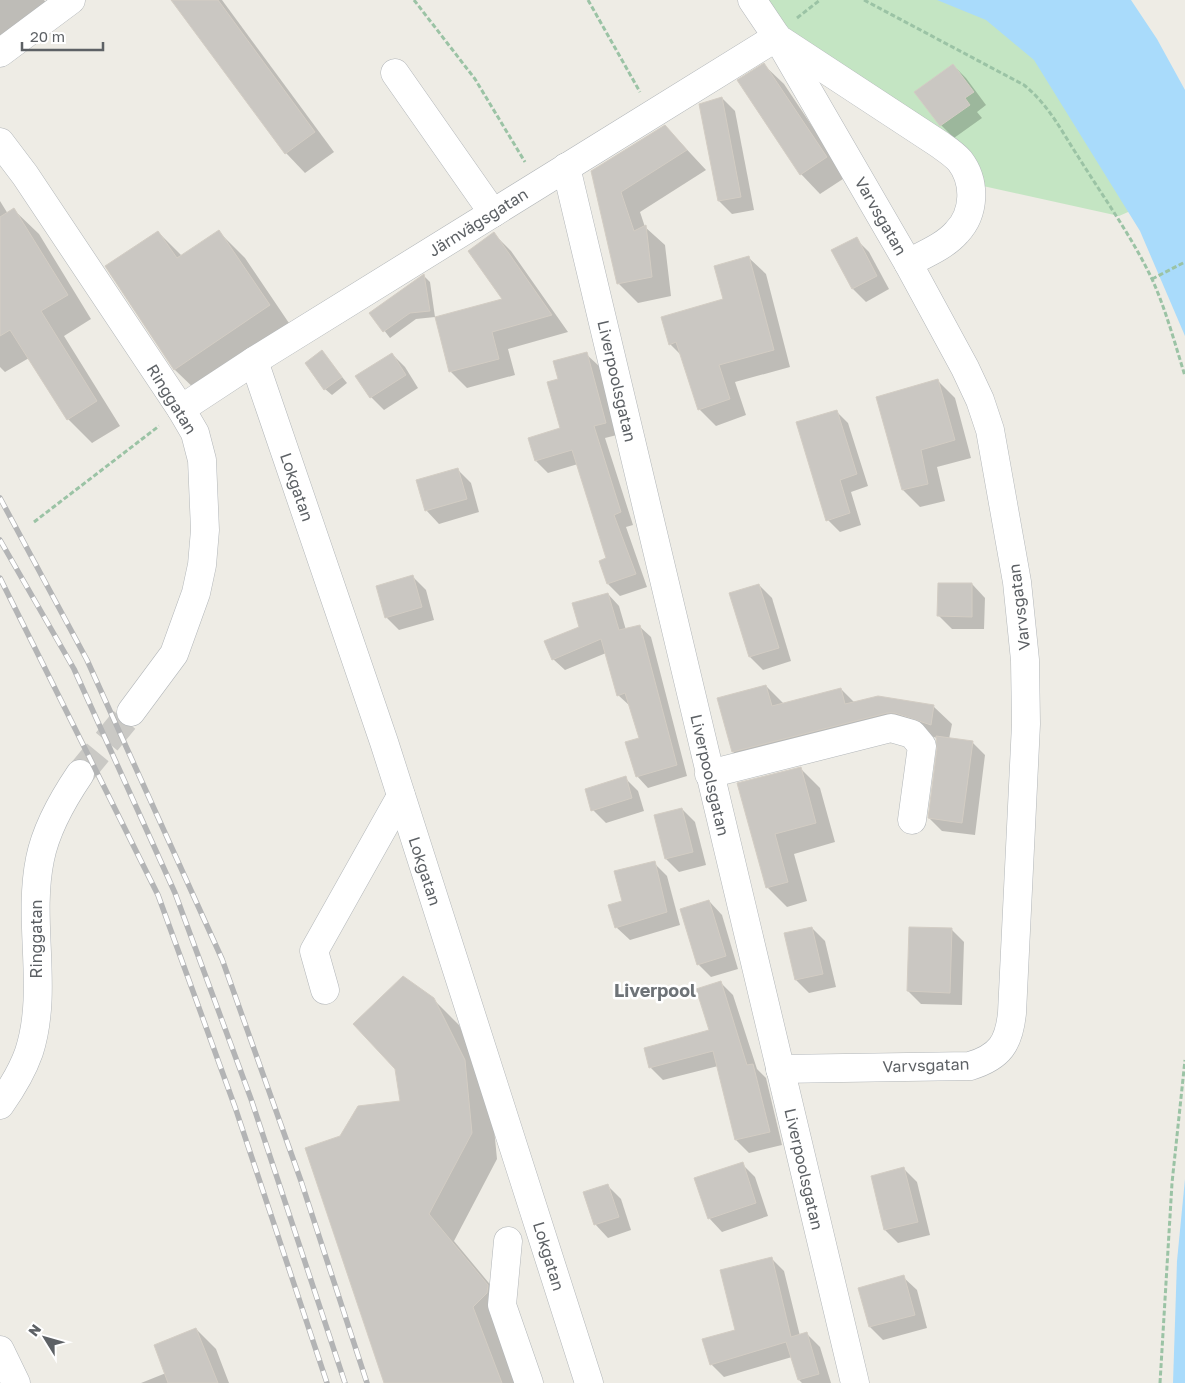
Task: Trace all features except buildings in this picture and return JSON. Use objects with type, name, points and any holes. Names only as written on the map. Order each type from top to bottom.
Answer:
[{"type":"street","points":[[0,53],[71,0]]},
{"type":"street","name":"Varvsgatan","points":[[752,0],[777,38],[908,263],[980,400],[990,430],[1017,582],[1025,660],[1026,724],[1010,1032],[1004,1044],[984,1062],[970,1066],[780,1069]]},
{"type":"street","points":[[777,38],[939,144],[960,160],[969,176],[973,195],[968,215],[957,232],[938,247],[908,263]]},
{"type":"street","name":"Järnvägsgatan","points":[[181,409],[254,361],[777,38]]},
{"type":"street","points":[[395,74],[493,213]]},
{"type":"street","name":"Ringgatan","points":[[0,142],[25,175],[196,433],[202,460],[205,530],[202,565],[194,602],[174,654],[131,712]]},
{"type":"street","name":"Liverpoolsgatan","points":[[566,167],[855,1383]]},
{"type":"street","name":"Lokgatan","points":[[254,361],[401,796],[589,1383]]},
{"type":"street","points":[[709,774],[891,728],[912,734],[922,746],[912,820]]},
{"type":"street","name":"Ringgatan","points":[[0,1105],[16,1083],[29,1051],[35,1019],[35,904],[40,858],[51,826],[69,790],[80,774]]},
{"type":"street","points":[[325,990],[314,951],[401,796]]},
{"type":"street","points":[[508,1241],[502,1305],[529,1383]]},
{"type":"street","points":[[0,1350],[16,1383]]},
{"type":"path","points":[[414,0],[475,79],[539,184]]},
{"type":"path","points":[[588,0],[652,114]]},
{"type":"path","points":[[864,0],[1024,86],[1037,95],[1053,116],[1126,232],[1152,279],[1171,329],[1185,376]]},
{"type":"path","points":[[1152,279],[1185,262]]},
{"type":"path","points":[[34,522],[181,409]]},
{"type":"path","points":[[1160,1383],[1172,1184],[1185,1060]]},
{"type":"green space","points":[[754,0],[1074,0],[1185,187],[1119,216],[983,186],[769,23]]},
{"type":"water","points":[[937,0],[1131,0],[1157,39],[1185,90],[1185,336],[1140,231],[1034,60],[986,20]]},
{"type":"water","points":[[1185,1179],[1185,1383],[1173,1383],[1177,1261]]},
{"type":"tunnel","points":[[80,774],[131,712]]},
{"type":"railway","points":[[0,498],[87,660],[222,959],[301,1181],[367,1383]]},
{"type":"railway","points":[[0,540],[74,669],[175,893],[251,1099],[345,1383]]},
{"type":"railway","points":[[0,578],[158,895],[235,1107],[327,1383]]},
{"type":"district","name":"Liverpool","points":[[655,990]]}]
